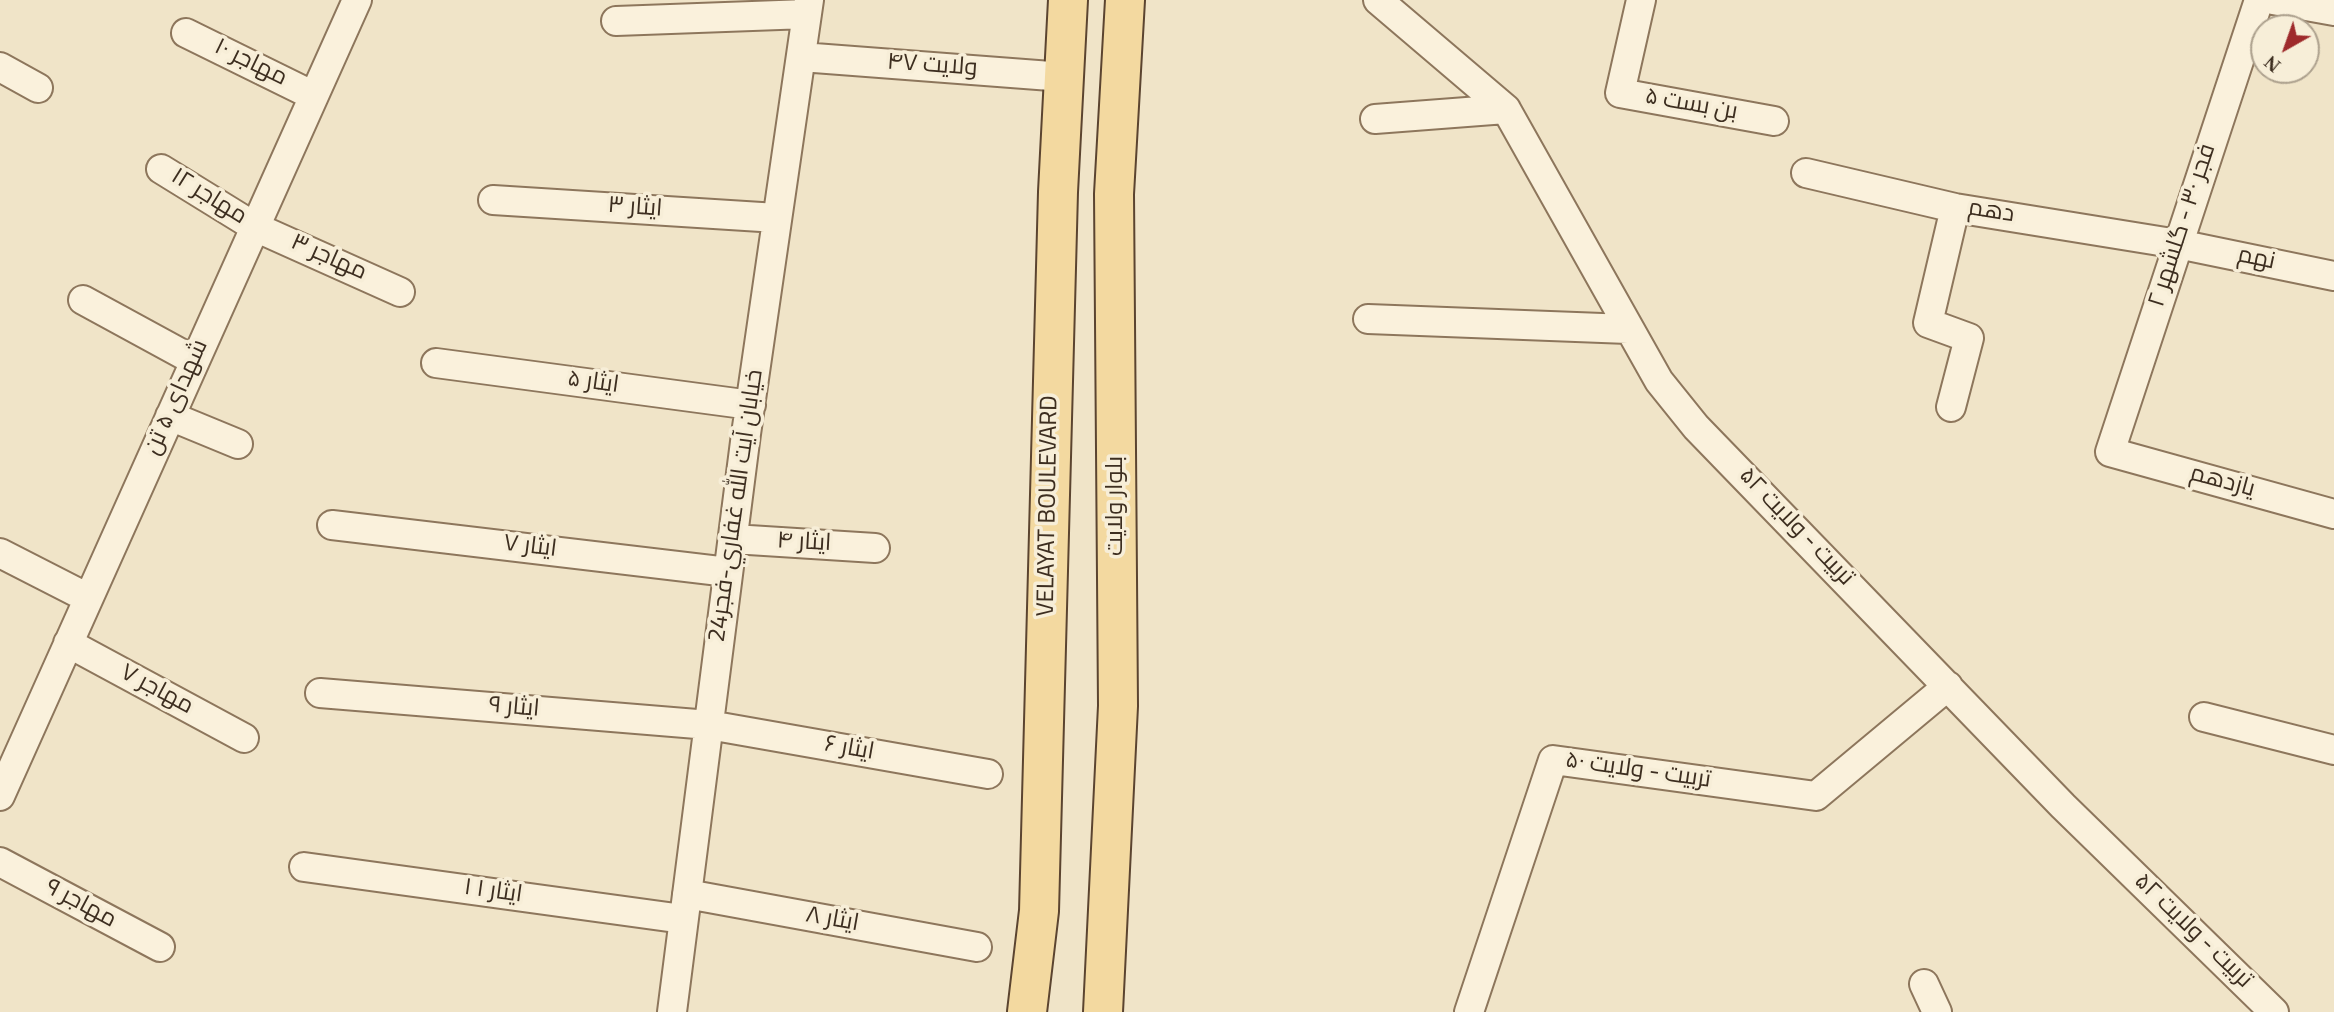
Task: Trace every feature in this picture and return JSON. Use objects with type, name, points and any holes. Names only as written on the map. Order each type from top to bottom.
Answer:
[{"type":"main road","name":"VELAYAT BOULEVARD","points":[[1027,1012],[1039,911],[1058,192],[1069,0]]},
{"type":"main road","name":"بلوار ولایت","points":[[1103,1012],[1118,706],[1114,194],[1125,0]]},
{"type":"street","name":"شهدای ۵ تن","points":[[0,796],[357,0]]},
{"type":"street","name":"تربیت - ولایت ۵۲","points":[[1378,0],[1506,109],[1659,381],[1696,427],[2063,806],[2274,1012]]},
{"type":"street","name":"بن بست ۵","points":[[1641,0],[1620,93],[1774,121]]},
{"type":"street","name":"فجر ۳۰ - گلشهر ۲","points":[[2110,452],[2259,0]]},
{"type":"street","points":[[2273,0],[2334,11]]},
{"type":"street","points":[[616,21],[808,7]]},
{"type":"street","name":"خيابان آيت الله غفاري-فجر24","points":[[671,1012],[728,572],[808,7]]},
{"type":"street","name":"مهاجر ۱۰","points":[[186,33],[314,96]]},
{"type":"street","name":"ولایت ۴۷","points":[[801,57],[1064,77]]},
{"type":"street","points":[[0,67],[37,88]]},
{"type":"street","points":[[1375,119],[1506,109]]},
{"type":"street","name":"مهاجر ۱۲","points":[[161,169],[255,227]]},
{"type":"street","name":"دهم","points":[[1806,173],[1955,208],[2178,244]]},
{"type":"street","name":"ایثار ۳","points":[[493,200],[777,218]]},
{"type":"street","points":[[1951,407],[1969,338],[1928,323],[1955,208]]},
{"type":"street","name":"مهاجر ۳","points":[[255,227],[400,292]]},
{"type":"street","name":"نهم","points":[[2178,244],[2334,276]]},
{"type":"street","points":[[83,300],[195,360]]},
{"type":"street","points":[[1368,319],[1628,329]]},
{"type":"street","name":"ایثار ۵","points":[[436,363],[751,405]]},
{"type":"street","points":[[170,416],[238,444]]},
{"type":"street","name":"یازدهم","points":[[2110,452],[2334,513]]},
{"type":"street","name":"ایثار ۷","points":[[332,525],[728,572]]},
{"type":"street","name":"ایثار ۴","points":[[733,539],[875,548]]},
{"type":"street","points":[[0,553],[88,598]]},
{"type":"street","name":"مهاجر ۷","points":[[68,643],[244,738]]},
{"type":"street","name":"تربیت - ولایت ۵۰","points":[[1469,1012],[1553,760],[1816,796],[1948,686]]},
{"type":"street","name":"ایثار ۹","points":[[320,693],[709,725]]},
{"type":"street","points":[[2204,716],[2334,750]]},
{"type":"street","name":"ایثار ۶","points":[[709,725],[988,774]]},
{"type":"street","name":"مهاجر ۹","points":[[0,862],[160,947]]},
{"type":"street","name":"ایثار ۱ ۱","points":[[303,867],[685,906]]},
{"type":"street","name":"ایثار ۸","points":[[685,906],[977,947]]},
{"type":"street","points":[[1924,984],[1937,1012]]}]
